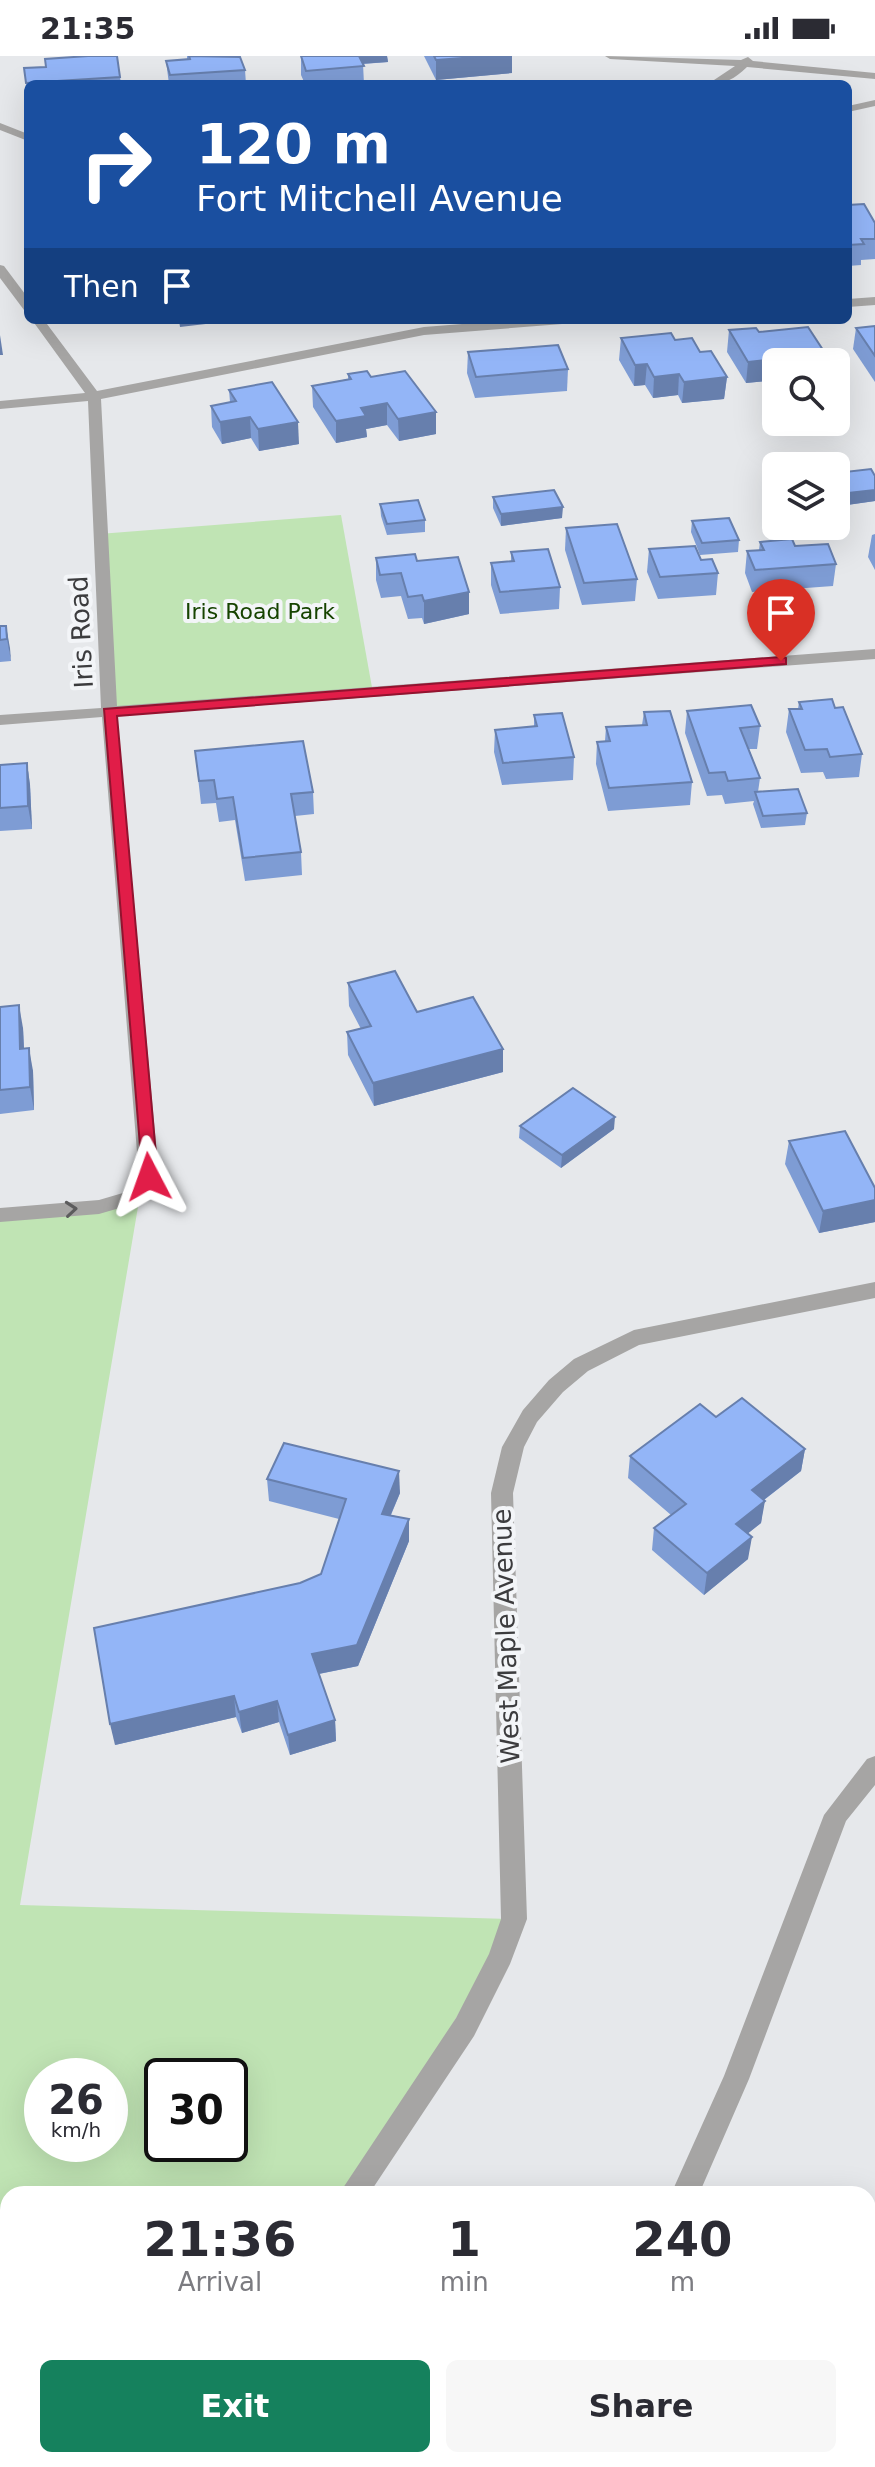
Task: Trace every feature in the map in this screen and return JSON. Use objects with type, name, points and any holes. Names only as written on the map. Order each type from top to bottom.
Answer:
[{"type":"street","points":[[610,56],[748,60],[875,76]]},
{"type":"street","points":[[719,80],[748,60]]},
{"type":"street","points":[[852,108],[875,103]]},
{"type":"street","points":[[0,126],[24,136]]},
{"type":"street","points":[[0,269],[24,302]]},
{"type":"street","points":[[852,303],[875,301]]},
{"type":"street","points":[[41,324],[94,396]]},
{"type":"street","points":[[0,405],[94,396],[471,324]]},
{"type":"street","name":"Iris Road","points":[[0,1215],[99,1207],[140,1195],[149,1177],[109,712],[94,396]]},
{"type":"street","points":[[0,720],[875,654]]},
{"type":"street","name":"West Maple Avenue","points":[[358,2186],[479,2005],[502,1959],[514,1919],[502,1493],[513,1447],[530,1416],[556,1386],[581,1365],[634,1338],[875,1290]]},
{"type":"street","points":[[689,2186],[736,2079],[836,1815],[875,1767]]},
{"type":"green space","name":"Iris Road Park","points":[[341,515],[373,693],[109,712],[99,534]]},
{"type":"green space","points":[[140,1195],[20,1905],[514,1919],[358,2186],[0,2186],[0,1215]]},
{"type":"building","points":[[117,56],[120,77],[26,80],[24,68],[46,67],[45,59]]},
{"type":"building","points":[[189,56],[240,57],[245,70],[170,75],[166,61],[190,59]]},
{"type":"building","points":[[301,56],[359,56],[364,66],[306,71]]},
{"type":"building","points":[[434,56],[488,56],[436,60]]},
{"type":"building","points":[[864,204],[875,223],[875,239],[861,239],[864,244],[852,245],[852,205]]},
{"type":"building","points":[[875,326],[875,356],[856,328]]},
{"type":"building","points":[[808,327],[822,348],[762,348],[762,361],[748,362],[729,330],[756,328],[759,332]]},
{"type":"building","points":[[671,333],[675,340],[692,338],[700,352],[711,351],[727,377],[684,382],[679,374],[654,377],[647,364],[635,365],[621,338]]},
{"type":"building","points":[[558,345],[568,369],[476,377],[468,352]]},
{"type":"building","points":[[367,371],[371,377],[405,371],[436,412],[398,419],[387,403],[361,408],[366,416],[336,421],[312,386],[351,379],[348,374]]},
{"type":"building","points":[[272,382],[298,422],[258,429],[250,417],[220,422],[211,406],[236,401],[229,390]]},
{"type":"building","points":[[871,469],[875,476],[875,490],[850,493],[850,471]]},
{"type":"building","points":[[554,490],[563,507],[501,514],[493,497]]},
{"type":"building","points":[[418,500],[425,520],[387,524],[380,504]]},
{"type":"building","points":[[729,518],[739,540],[702,543],[692,521]]},
{"type":"building","points":[[617,524],[637,579],[584,583],[566,528]]},
{"type":"building","points":[[792,540],[795,546],[828,544],[836,564],[755,570],[747,551],[764,550],[760,542]]},
{"type":"building","points":[[695,546],[701,560],[712,559],[718,573],[660,577],[649,549]]},
{"type":"building","points":[[548,549],[560,587],[500,592],[491,563],[514,561],[511,552]]},
{"type":"building","points":[[415,554],[417,561],[458,557],[469,592],[424,601],[422,595],[408,597],[401,573],[380,575],[376,558]]},
{"type":"building","points":[[0,626],[6,626],[7,639],[0,640]]},
{"type":"building","points":[[832,699],[835,708],[843,707],[862,754],[830,757],[827,749],[805,750],[789,709],[802,709],[799,702]]},
{"type":"building","points":[[751,705],[760,726],[740,728],[760,778],[728,781],[725,772],[709,773],[687,711]]},
{"type":"building","points":[[670,711],[692,782],[609,788],[597,742],[610,741],[606,727],[647,725],[644,712]]},
{"type":"building","points":[[562,713],[574,757],[503,763],[495,730],[537,726],[534,715]]},
{"type":"building","points":[[303,741],[313,792],[291,794],[301,852],[243,858],[233,797],[217,799],[214,780],[199,781],[195,751]]},
{"type":"building","points":[[27,763],[28,806],[0,808],[0,765]]},
{"type":"building","points":[[798,789],[807,813],[763,816],[755,792]]},
{"type":"building","points":[[395,971],[417,1012],[473,997],[503,1049],[373,1083],[347,1032],[371,1026],[348,983]]},
{"type":"building","points":[[19,1005],[20,1049],[29,1048],[30,1087],[0,1090],[0,1007]]},
{"type":"building","points":[[573,1088],[615,1117],[562,1155],[520,1126]]},
{"type":"building","points":[[845,1131],[875,1188],[875,1200],[823,1211],[789,1141]]},
{"type":"building","points":[[742,1398],[805,1449],[752,1490],[765,1501],[736,1524],[752,1537],[707,1573],[654,1528],[686,1504],[630,1456],[700,1404],[716,1417]]},
{"type":"building","points":[[284,1443],[399,1471],[382,1514],[409,1519],[357,1645],[312,1654],[335,1720],[288,1735],[277,1701],[239,1712],[234,1696],[110,1724],[94,1628],[300,1583],[321,1574],[346,1499],[267,1479]]},
{"type":"route","points":[[149,1177],[109,712],[781,661]]}]
